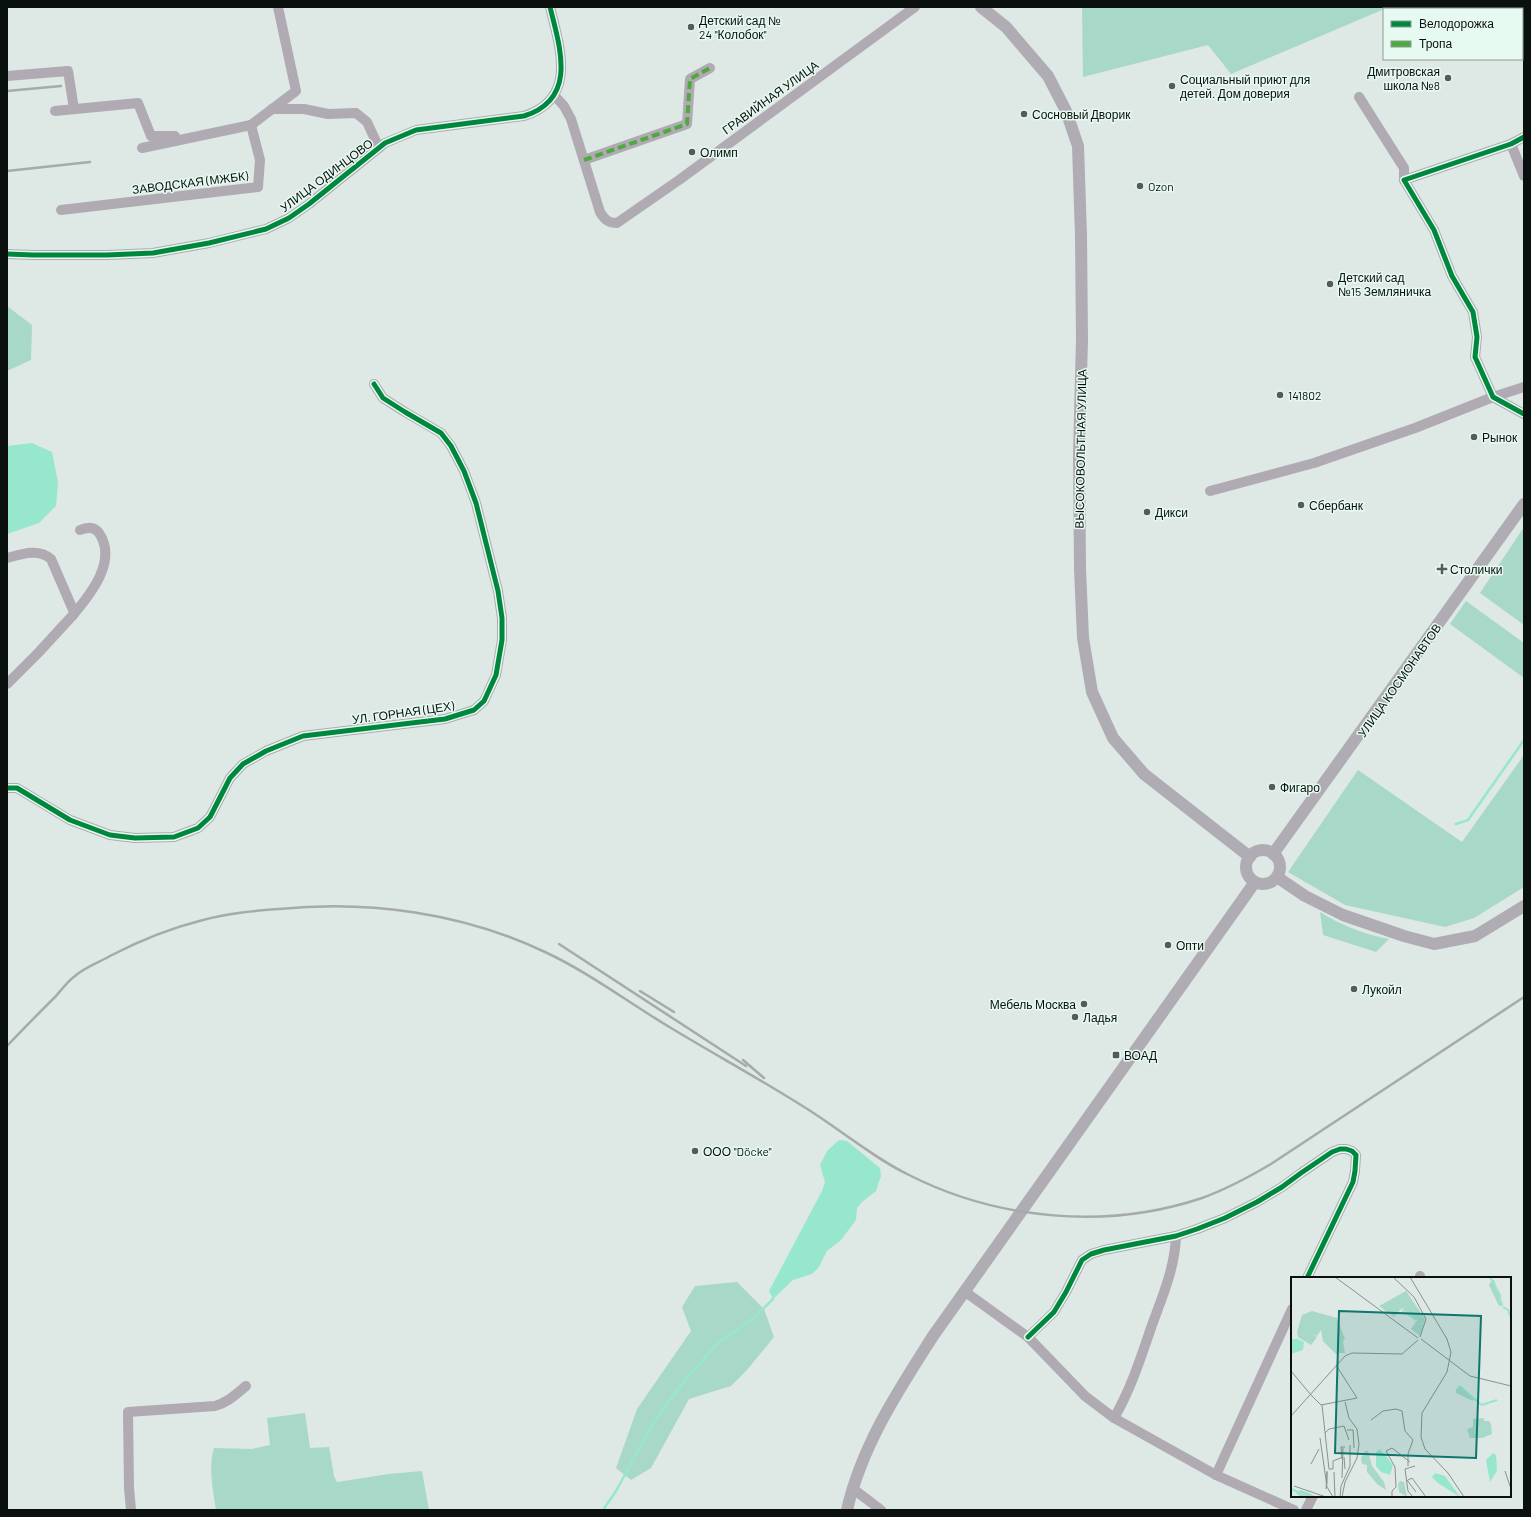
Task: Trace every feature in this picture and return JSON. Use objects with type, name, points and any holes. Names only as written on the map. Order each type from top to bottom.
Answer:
[{"type":"main road","name":"ВЫСОКОВОЛЬТНАЯ УЛИЦА","points":[[981,7],[1006,27],[1048,76],[1066,111],[1078,146],[1082,339],[1079,454],[1080,569],[1083,638],[1092,692],[1113,738],[1144,774],[1250,857]]},
{"type":"main road","name":"УЛИЦА КОСМОНАВТОВ","points":[[1274,854],[1524,504]]},
{"type":"main road","points":[[1263,851],[1274,854],[1280,866],[1277,877],[1268,884],[1255,882],[1251,879],[1247,872],[1247,863],[1250,857],[1256,852],[1263,851]]},
{"type":"main road","points":[[1277,877],[1305,896],[1342,915],[1404,936],[1434,944],[1475,936],[1524,906]]},
{"type":"main road","points":[[847,1510],[852,1488],[862,1461],[876,1431],[891,1403],[933,1336],[1255,882]]},
{"type":"street","points":[[142,148],[251,125],[296,91],[278,7]]},
{"type":"street","points":[[550,7],[559,43],[561,62],[560,76],[554,95],[564,106],[571,119],[584,160],[687,124],[690,78],[710,68]]},
{"type":"street","name":"ГРАВИЙНАЯ УЛИЦА","points":[[584,160],[600,212],[605,220],[612,223],[624,219],[915,7]]},
{"type":"street","points":[[7,76],[68,71],[74,109]]},
{"type":"street","name":"УЛИЦА ОДИНЦОВО","points":[[7,254],[107,255],[153,253],[210,243],[266,229],[289,218],[309,204],[385,143],[416,130],[524,116],[537,112],[548,104],[554,95]]},
{"type":"street","points":[[1359,97],[1404,168],[1404,180],[1434,230],[1452,276],[1473,312],[1477,337],[1475,357],[1493,397],[1524,414]]},
{"type":"street","points":[[55,111],[138,104],[151,136],[196,136]]},
{"type":"street","points":[[272,109],[304,109],[328,114],[356,113],[367,122],[379,148]]},
{"type":"street","name":"ЗАВОДСКАЯ (МЖБК)","points":[[62,210],[258,187],[260,160],[251,125]]},
{"type":"street","points":[[1404,180],[1511,144],[1524,137]]},
{"type":"street","points":[[1511,144],[1524,176]]},
{"type":"street","name":"УЛ. ГОРНАЯ (ЦЕХ)","points":[[7,788],[18,788],[70,820],[110,835],[135,838],[174,837],[198,828],[210,817],[230,778],[243,764],[266,751],[303,736],[445,719],[474,710],[484,701],[496,675],[502,640],[502,618],[498,591],[476,503],[464,471],[451,446],[441,433],[383,398],[374,384]]},
{"type":"street","points":[[1210,491],[1314,463],[1415,428],[1493,397],[1524,387]]},
{"type":"street","points":[[7,684],[73,616],[92,591],[100,575],[104,559],[105,546],[101,536],[96,530],[90,527],[80,530]]},
{"type":"street","points":[[7,558],[34,552],[44,554],[51,559],[74,612],[73,616]]},
{"type":"street","points":[[1028,1337],[1054,1312],[1082,1260],[1091,1254],[1104,1250],[1176,1236],[1225,1218],[1282,1187],[1332,1152],[1340,1149],[1346,1149],[1352,1151],[1356,1155],[1353,1182],[1336,1214],[1307,1277]]},
{"type":"street","points":[[1114,1418],[1125,1399],[1135,1376],[1171,1272],[1175,1253],[1176,1236]]},
{"type":"street","points":[[964,1291],[1028,1337],[1085,1396],[1114,1418],[1216,1475],[1294,1510]]},
{"type":"street","points":[[1216,1475],[1291,1312]]},
{"type":"street","points":[[131,1510],[129,1488],[128,1412],[222,1405],[246,1386]]},
{"type":"street","points":[[852,1488],[881,1510]]},
{"type":"street","points":[[1306,1510],[1312,1497]]},
{"type":"shaded area","points":[[1082,7],[1389,7],[1383,8],[1383,10],[1231,74],[1208,45],[1083,77]]},
{"type":"shaded area","points":[[7,306],[32,325],[31,360],[7,371]]},
{"type":"shaded area","points":[[32,443],[52,452],[58,482],[56,506],[39,523],[7,534],[7,446]]},
{"type":"shaded area","points":[[1524,527],[1524,625],[1480,593]]},
{"type":"shaded area","points":[[1466,601],[1524,643],[1524,678],[1450,624]]},
{"type":"shaded area","points":[[1524,755],[1524,887],[1474,918],[1445,927],[1345,905],[1288,872],[1358,770],[1462,842]]},
{"type":"shaded area","points":[[1320,912],[1354,929],[1389,939],[1376,952],[1323,935]]},
{"type":"shaded area","points":[[839,1140],[847,1141],[880,1168],[881,1176],[876,1191],[857,1208],[856,1220],[841,1240],[827,1251],[819,1267],[812,1274],[793,1280],[773,1299],[769,1291],[822,1191],[825,1182],[820,1165],[827,1151]]},
{"type":"shaded area","points":[[737,1282],[764,1309],[774,1337],[747,1370],[731,1386],[689,1399],[651,1468],[631,1480],[616,1468],[637,1409],[691,1331],[682,1307],[695,1286]]},
{"type":"shaded area","points":[[305,1413],[310,1448],[329,1447],[334,1476],[337,1482],[389,1474],[422,1471],[429,1510],[216,1510],[211,1471],[214,1448],[252,1449],[270,1445],[267,1418]]},
{"type":"waterway","points":[[1456,824],[1468,820],[1524,740]]},
{"type":"waterway","points":[[603,1510],[616,1491],[655,1420],[685,1380],[717,1344],[756,1316],[773,1299]]},
{"type":"railway","points":[[7,91],[61,86]]},
{"type":"railway","points":[[7,171],[90,162]]},
{"type":"railway","points":[[7,1046],[67,983],[83,970],[134,944],[179,927],[231,914],[313,907],[347,906],[415,912],[482,928],[514,939],[562,960],[671,1028],[798,1103],[873,1154],[909,1175],[943,1190],[979,1202],[1016,1210],[1053,1215],[1091,1217],[1129,1214],[1166,1208],[1202,1198],[1254,1174],[1524,997]]},
{"type":"railway","points":[[559,944],[746,1066]]},
{"type":"railway","points":[[640,991],[674,1012]]},
{"type":"railway","points":[[743,1060],[764,1078]]},
{"type":"marked path","points":[[584,160],[687,124],[690,79],[710,68]]},
{"type":"cycle path","points":[[7,254],[107,255],[153,253],[209,243],[266,229],[289,218],[309,204],[385,143],[416,130],[524,116],[541,108],[552,98],[559,85],[561,70],[560,55],[558,39],[550,7]]},
{"type":"cycle path","points":[[1524,137],[1511,144],[1404,180],[1434,230],[1452,276],[1473,312],[1477,337],[1475,357],[1493,397],[1524,414]]},
{"type":"cycle path","points":[[7,788],[17,788],[70,820],[110,835],[135,838],[174,837],[198,828],[210,817],[230,778],[243,764],[266,751],[303,736],[445,719],[474,710],[484,701],[496,675],[502,640],[502,618],[498,591],[476,503],[464,471],[451,446],[441,433],[383,398],[374,384]]},
{"type":"cycle path","points":[[1028,1337],[1054,1312],[1082,1260],[1091,1254],[1104,1250],[1176,1236],[1225,1218],[1257,1202],[1282,1187],[1332,1152],[1340,1149],[1346,1149],[1352,1151],[1356,1155],[1353,1182],[1307,1277]]},
{"type":"place","name":"Детский сад № 24 \"Колобок\"","points":[[691,27]]},
{"type":"place","name":"Дмитровская школа №8","points":[[1448,78]]},
{"type":"place","name":"Социальный приют для детей. Дом доверия","points":[[1172,86]]},
{"type":"place","name":"Сосновый Дворик","points":[[1024,114]]},
{"type":"place","name":"Олимп","points":[[692,152]]},
{"type":"place","name":"Ozon","points":[[1140,186]]},
{"type":"place","name":"Детский сад №15 Земляничка","points":[[1330,284]]},
{"type":"place","name":"141802","points":[[1280,395]]},
{"type":"place","name":"Рынок","points":[[1474,437]]},
{"type":"place","name":"Сбербанк","points":[[1301,505]]},
{"type":"place","name":"Дикси","points":[[1147,512]]},
{"type":"place","name":"Столички","points":[[1442,569]]},
{"type":"place","name":"Фигаро","points":[[1272,787]]},
{"type":"place","name":"Опти","points":[[1168,945]]},
{"type":"place","name":"Лукойл","points":[[1354,989]]},
{"type":"place","name":"Мебель Москва","points":[[1084,1004]]},
{"type":"place","name":"Ладья","points":[[1075,1017]]},
{"type":"place","name":"ВОАД","points":[[1116,1055]]},
{"type":"place","name":"ООО \"Döcke\"","points":[[695,1151]]}]
